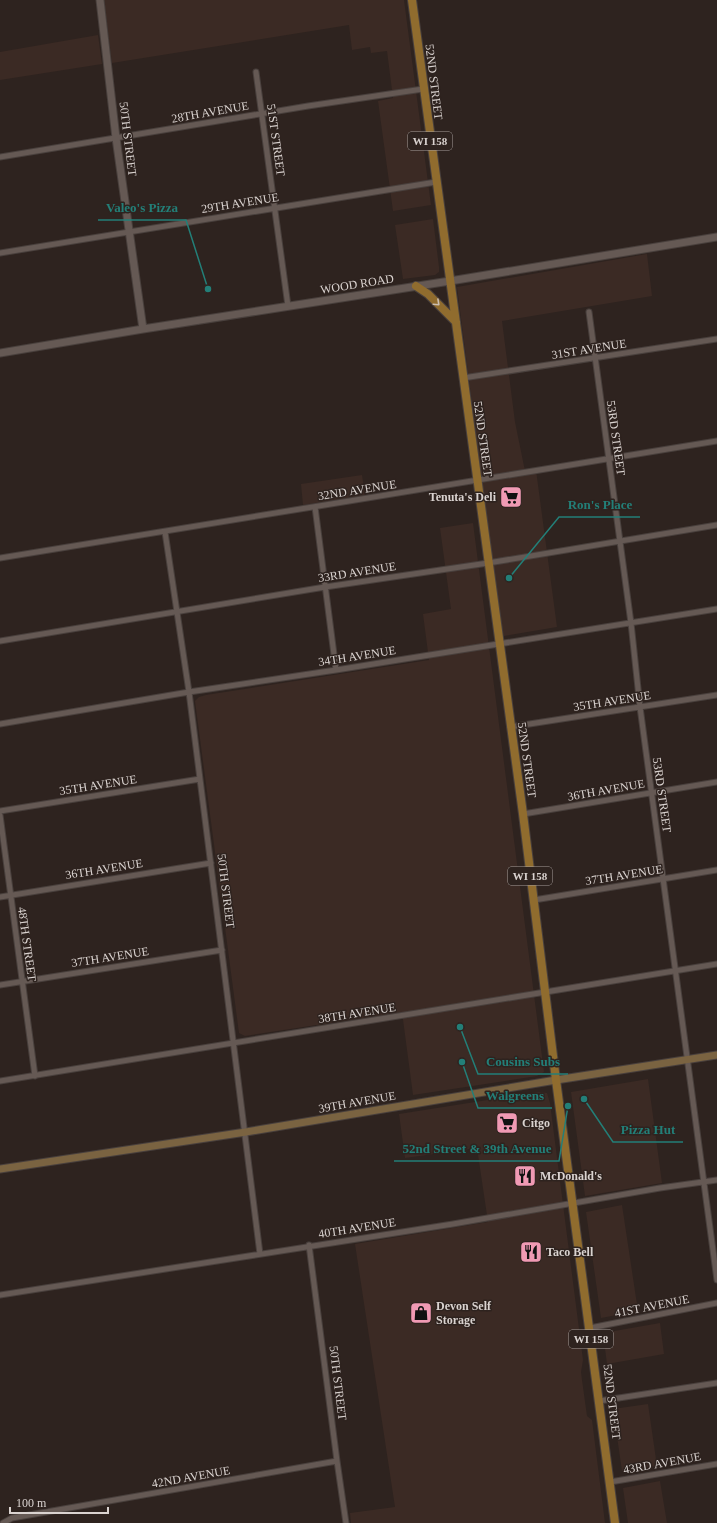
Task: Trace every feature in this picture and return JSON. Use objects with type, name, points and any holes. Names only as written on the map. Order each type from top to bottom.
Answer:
[{"type":"main road","name":"52ND STREET","points":[[412,0],[498,643],[523,814],[556,1080],[616,1523]]},
{"type":"main road","points":[[416,286],[428,294],[456,322]]},
{"type":"main road","name":"39TH AVENUE","points":[[0,1169],[246,1132],[556,1080],[717,1055]]},
{"type":"street","name":"50TH STREET","points":[[100,0],[116,138],[143,329]]},
{"type":"street","name":"51ST STREET","points":[[256,72],[288,306]]},
{"type":"street","name":"28TH AVENUE","points":[[0,157],[423,89]]},
{"type":"street","name":"29TH AVENUE","points":[[0,253],[436,182]]},
{"type":"street","name":"WOOD ROAD","points":[[0,353],[717,237]]},
{"type":"street","name":"53RD STREET","points":[[589,312],[631,623],[640,707],[717,1280]]},
{"type":"street","name":"31ST AVENUE","points":[[463,378],[717,339]]},
{"type":"street","name":"32ND AVENUE","points":[[0,558],[717,441]]},
{"type":"street","points":[[315,507],[336,670]]},
{"type":"street","name":"33RD AVENUE","points":[[0,641],[325,587],[488,563],[717,525]]},
{"type":"street","name":"50TH STREET","points":[[165,532],[189,692],[246,1132],[260,1254]]},
{"type":"street","name":"34TH AVENUE","points":[[0,724],[189,692],[336,670],[717,608]]},
{"type":"street","name":"35TH AVENUE","points":[[510,727],[717,695]]},
{"type":"street","name":"35TH AVENUE","points":[[0,812],[200,779]]},
{"type":"street","name":"36TH AVENUE","points":[[523,814],[717,782]]},
{"type":"street","name":"48TH STREET","points":[[0,815],[35,1076]]},
{"type":"street","name":"36TH AVENUE","points":[[0,896],[211,863]]},
{"type":"street","name":"37TH AVENUE","points":[[534,900],[717,870]]},
{"type":"street","name":"37TH AVENUE","points":[[0,985],[222,950]]},
{"type":"street","name":"38TH AVENUE","points":[[0,1081],[717,964]]},
{"type":"street","name":"40TH AVENUE","points":[[0,1295],[717,1180]]},
{"type":"street","name":"50TH STREET","points":[[310,1246],[336,1462],[346,1523]]},
{"type":"street","name":"41ST AVENUE","points":[[590,1328],[717,1303]]},
{"type":"street","points":[[600,1402],[717,1383]]},
{"type":"street","name":"42ND AVENUE","points":[[3,1523],[12,1518],[336,1462]]},
{"type":"street","name":"43RD AVENUE","points":[[610,1482],[717,1464]]},
{"type":"shaded area","points":[[104,0],[404,0],[431,205],[393,211],[378,101],[393,98],[387,51],[371,53],[370,47],[352,50],[349,25],[112,63]]},
{"type":"shaded area","points":[[98,35],[102,64],[0,80],[0,52]]},
{"type":"shaded area","points":[[433,219],[439,272],[435,275],[403,279],[395,225]]},
{"type":"shaded area","points":[[647,254],[652,296],[502,321],[515,422],[525,471],[536,470],[557,627],[504,636],[500,620],[457,287]]},
{"type":"shaded area","points":[[362,475],[365,495],[303,505],[301,484]]},
{"type":"shaded area","points":[[473,523],[544,1072],[537,1076],[413,1095],[402,1012],[245,1036],[239,1033],[195,701],[199,697],[206,695],[429,660],[423,614],[451,609],[440,528]]},
{"type":"shaded area","points":[[648,1079],[662,1183],[585,1196],[571,1092]]},
{"type":"shaded area","points":[[538,1092],[547,1093],[550,1103],[583,1360],[581,1372],[582,1380],[587,1416],[592,1420],[605,1523],[351,1523],[350,1513],[395,1507],[355,1244],[488,1222],[477,1148],[405,1158],[399,1114]]},
{"type":"shaded area","points":[[622,1205],[638,1311],[601,1318],[586,1212]]},
{"type":"shaded area","points":[[660,1323],[664,1354],[607,1364],[603,1333]]},
{"type":"shaded area","points":[[648,1404],[657,1466],[622,1471],[613,1409]]},
{"type":"shaded area","points":[[660,1481],[667,1523],[628,1523],[623,1488]]},
{"type":"place","name":"Valeo's Pizza","points":[[208,289]]},
{"type":"place","name":"Tenuta's Deli","points":[[511,497]]},
{"type":"place","name":"Ron's Place","points":[[509,578]]},
{"type":"place","name":"Cousins Subs","points":[[460,1027]]},
{"type":"place","name":"Walgreens","points":[[462,1062]]},
{"type":"place","name":"Pizza Hut","points":[[584,1099]]},
{"type":"place","name":"52nd Street & 39th Avenue","points":[[568,1106]]},
{"type":"place","name":"Citgo","points":[[507,1123]]},
{"type":"place","name":"McDonald's","points":[[525,1176]]},
{"type":"place","name":"Taco Bell","points":[[531,1252]]},
{"type":"place","name":"Devon Self Storage","points":[[421,1313]]}]
